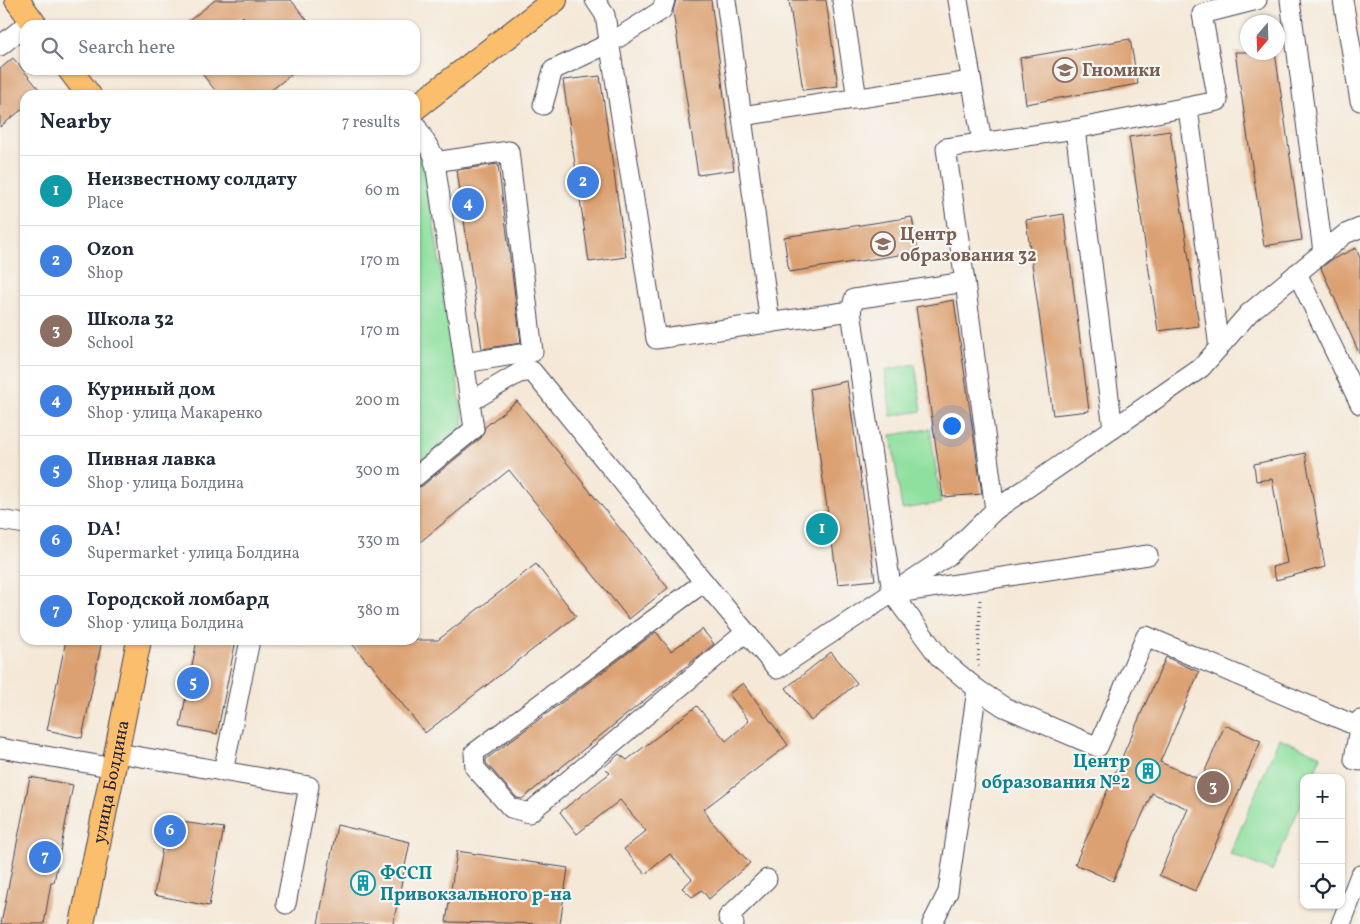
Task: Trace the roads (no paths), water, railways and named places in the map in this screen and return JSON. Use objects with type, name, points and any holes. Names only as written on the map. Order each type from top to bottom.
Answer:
[{"type":"main road","points":[[17,0],[28,20]]},
{"type":"main road","points":[[420,104],[554,0]]},
{"type":"main road","points":[[74,75],[85,90]]},
{"type":"main road","name":"улица Болдина","points":[[82,924],[138,645]]},
{"type":"street","points":[[595,0],[605,15],[656,340],[851,311]]},
{"type":"street","points":[[543,105],[552,70],[610,43],[662,10],[665,0]]},
{"type":"street","points":[[726,0],[770,323]]},
{"type":"street","points":[[842,0],[858,99]]},
{"type":"street","points":[[958,0],[982,142]]},
{"type":"street","points":[[995,510],[946,148],[1074,129],[1218,101],[1202,14],[1258,0]]},
{"type":"street","points":[[1290,0],[1322,252]]},
{"type":"street","points":[[1343,0],[1360,101]]},
{"type":"street","points":[[0,46],[20,31]]},
{"type":"street","points":[[742,116],[971,81]]},
{"type":"street","points":[[1188,108],[1219,348]]},
{"type":"street","points":[[1074,129],[1113,429]]},
{"type":"street","points":[[420,132],[434,156],[474,429],[420,473]]},
{"type":"street","points":[[434,162],[509,151],[533,352],[464,363]]},
{"type":"street","points":[[470,402],[519,372],[532,371],[777,669],[948,556],[995,510],[1201,368],[1249,313],[1345,234],[1360,228]]},
{"type":"street","points":[[1297,273],[1360,404]]},
{"type":"street","points":[[965,282],[854,299],[851,311],[892,593],[940,658],[977,689],[1004,708],[1098,747],[1146,636],[1360,723],[1354,760],[1360,761]]},
{"type":"street","points":[[0,520],[20,523]]},
{"type":"street","points":[[892,593],[1148,555]]},
{"type":"street","points":[[704,582],[474,753],[475,768],[511,808],[529,813],[746,632]]},
{"type":"street","points":[[223,772],[249,645]]},
{"type":"street","points":[[932,924],[948,892],[977,689]]},
{"type":"street","points":[[0,748],[223,772],[309,786],[286,904]]},
{"type":"street","points":[[1341,924],[1360,875]]},
{"type":"street","points":[[734,924],[728,917],[768,879]]},
{"type":"place","name":"Гномики","points":[[1065,70]]},
{"type":"place","name":"Ozon","points":[[583,182]]},
{"type":"place","name":"Куриный дом","points":[[468,204]]},
{"type":"place","name":"Центр образования 32","points":[[883,244]]},
{"type":"place","name":"Неизвестному солдату","points":[[822,529]]},
{"type":"place","name":"Пивная лавка","points":[[193,683]]},
{"type":"place","name":"Центр образования №2","points":[[1148,771]]},
{"type":"place","name":"Школа 32","points":[[1213,787]]},
{"type":"place","name":"DA!","points":[[170,831]]},
{"type":"place","name":"Городской ломбард","points":[[45,857]]},
{"type":"place","name":"ФССП Привокзального р-на","points":[[363,883]]}]
